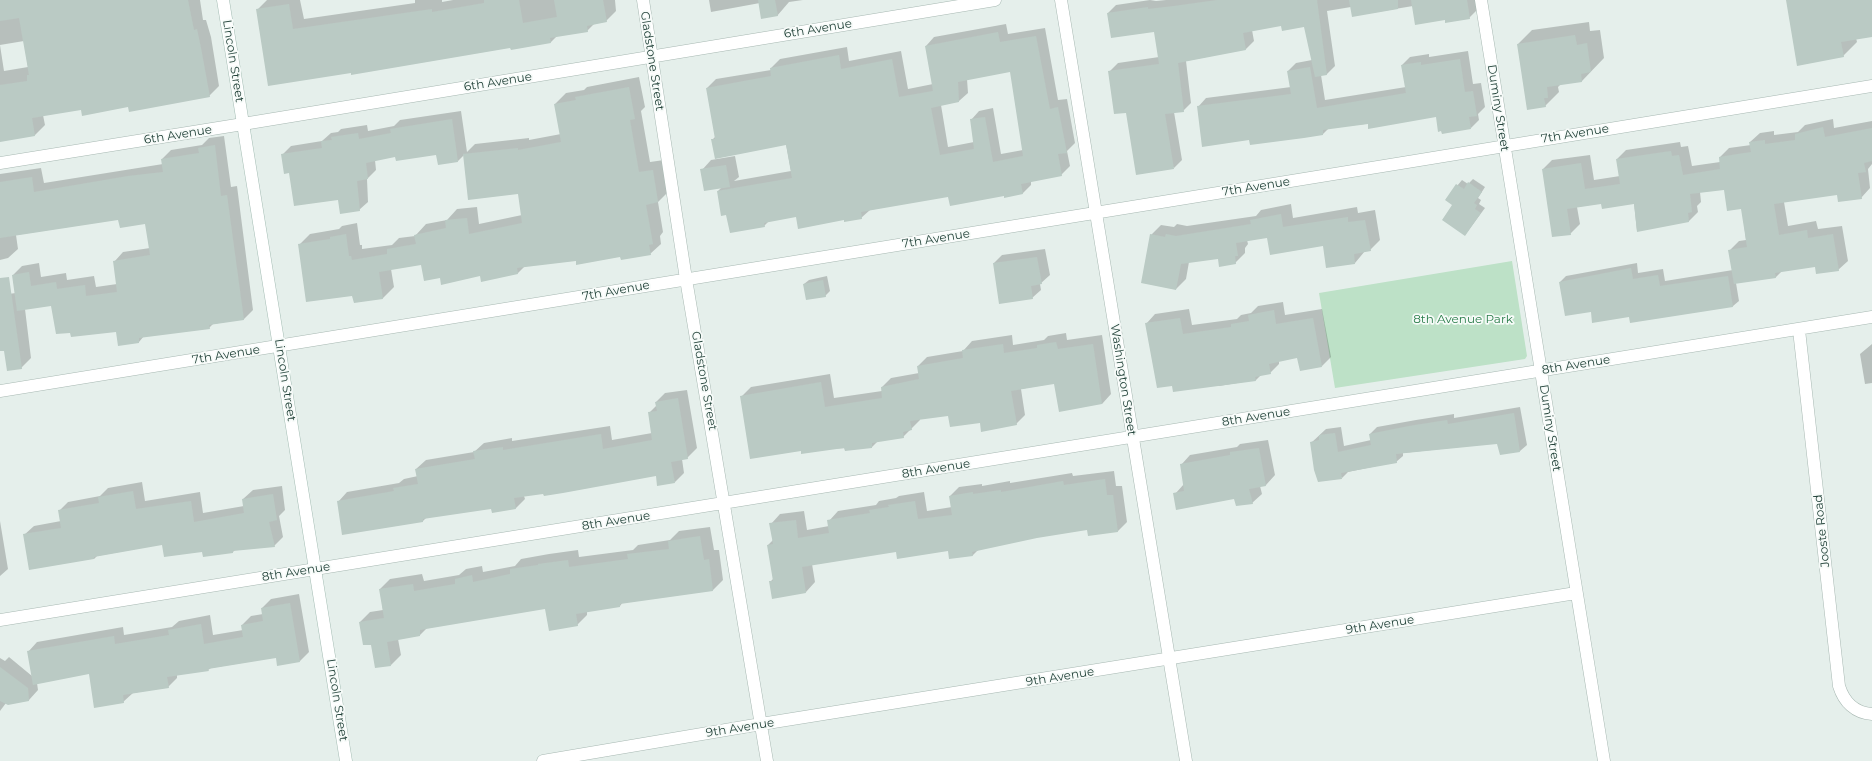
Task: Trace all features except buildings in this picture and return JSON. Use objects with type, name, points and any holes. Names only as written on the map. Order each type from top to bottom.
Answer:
[{"type":"street","name":"Lincoln Street","points":[[223,0],[346,761]]},
{"type":"street","name":"Gladstone Street","points":[[643,0],[686,279],[767,761]]},
{"type":"street","name":"6th Avenue","points":[[0,163],[996,0]]},
{"type":"street","name":"Washington Street","points":[[1061,0],[1186,761]]},
{"type":"street","name":"Duminy Street","points":[[1481,0],[1604,761]]},
{"type":"street","name":"7th Avenue","points":[[0,392],[1872,86]]},
{"type":"street","name":"8th Avenue","points":[[0,620],[1541,370],[1872,318]]},
{"type":"street","name":"Jooste Road","points":[[1799,330],[1839,686],[1844,698],[1851,707],[1858,712],[1872,714]]},
{"type":"street","name":"9th Avenue","points":[[543,761],[761,724],[1576,594]]},
{"type":"green space","name":"8th Avenue Park","points":[[1512,261],[1527,356],[1525,359],[1335,388],[1319,293]]}]
